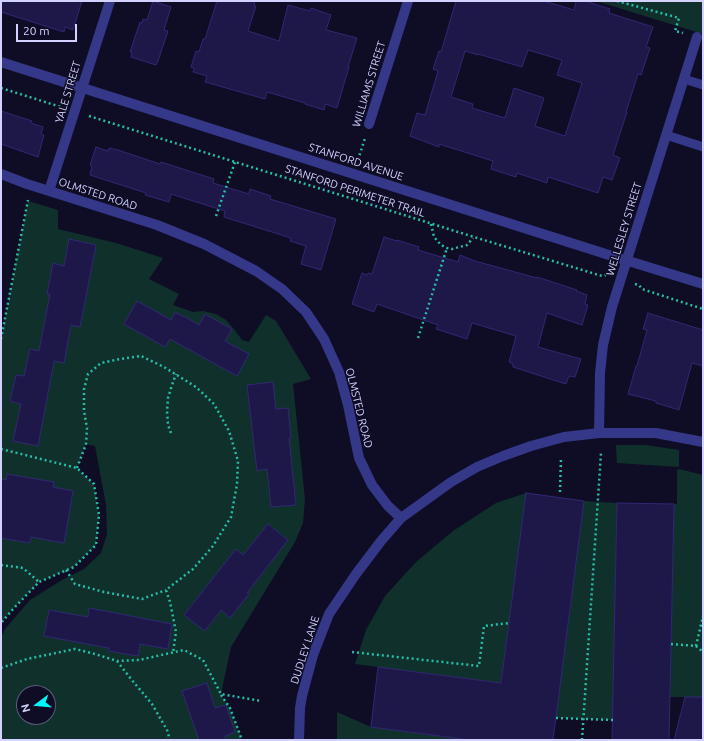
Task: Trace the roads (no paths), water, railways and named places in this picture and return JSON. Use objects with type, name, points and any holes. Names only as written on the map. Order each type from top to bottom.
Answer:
[{"type":"street","name":"YALE STREET","points":[[49,191],[110,1]]},
{"type":"street","name":"WILLIAMS STREET","points":[[369,124],[408,1]]},
{"type":"street","name":"WELLESLEY STREET","points":[[598,433],[600,373],[603,345],[612,307],[697,37]]},
{"type":"street","name":"STANFORD AVENUE","points":[[1,62],[703,284]]},
{"type":"street","name":"OLMSTED ROAD","points":[[1,174],[32,186],[157,225],[204,244],[256,271],[282,289],[306,312],[324,339],[339,372],[348,405],[359,458],[372,485],[388,506],[401,518]]},
{"type":"street","points":[[401,518],[451,482],[477,467],[531,446],[564,437],[598,433],[656,433],[703,442]]},
{"type":"street","name":"DUDLEY LANE","points":[[299,740],[302,696],[313,655],[329,614],[381,540],[401,518]]},
{"type":"lane","points":[[684,79],[703,85]]},
{"type":"lane","points":[[666,135],[703,147]]}]
